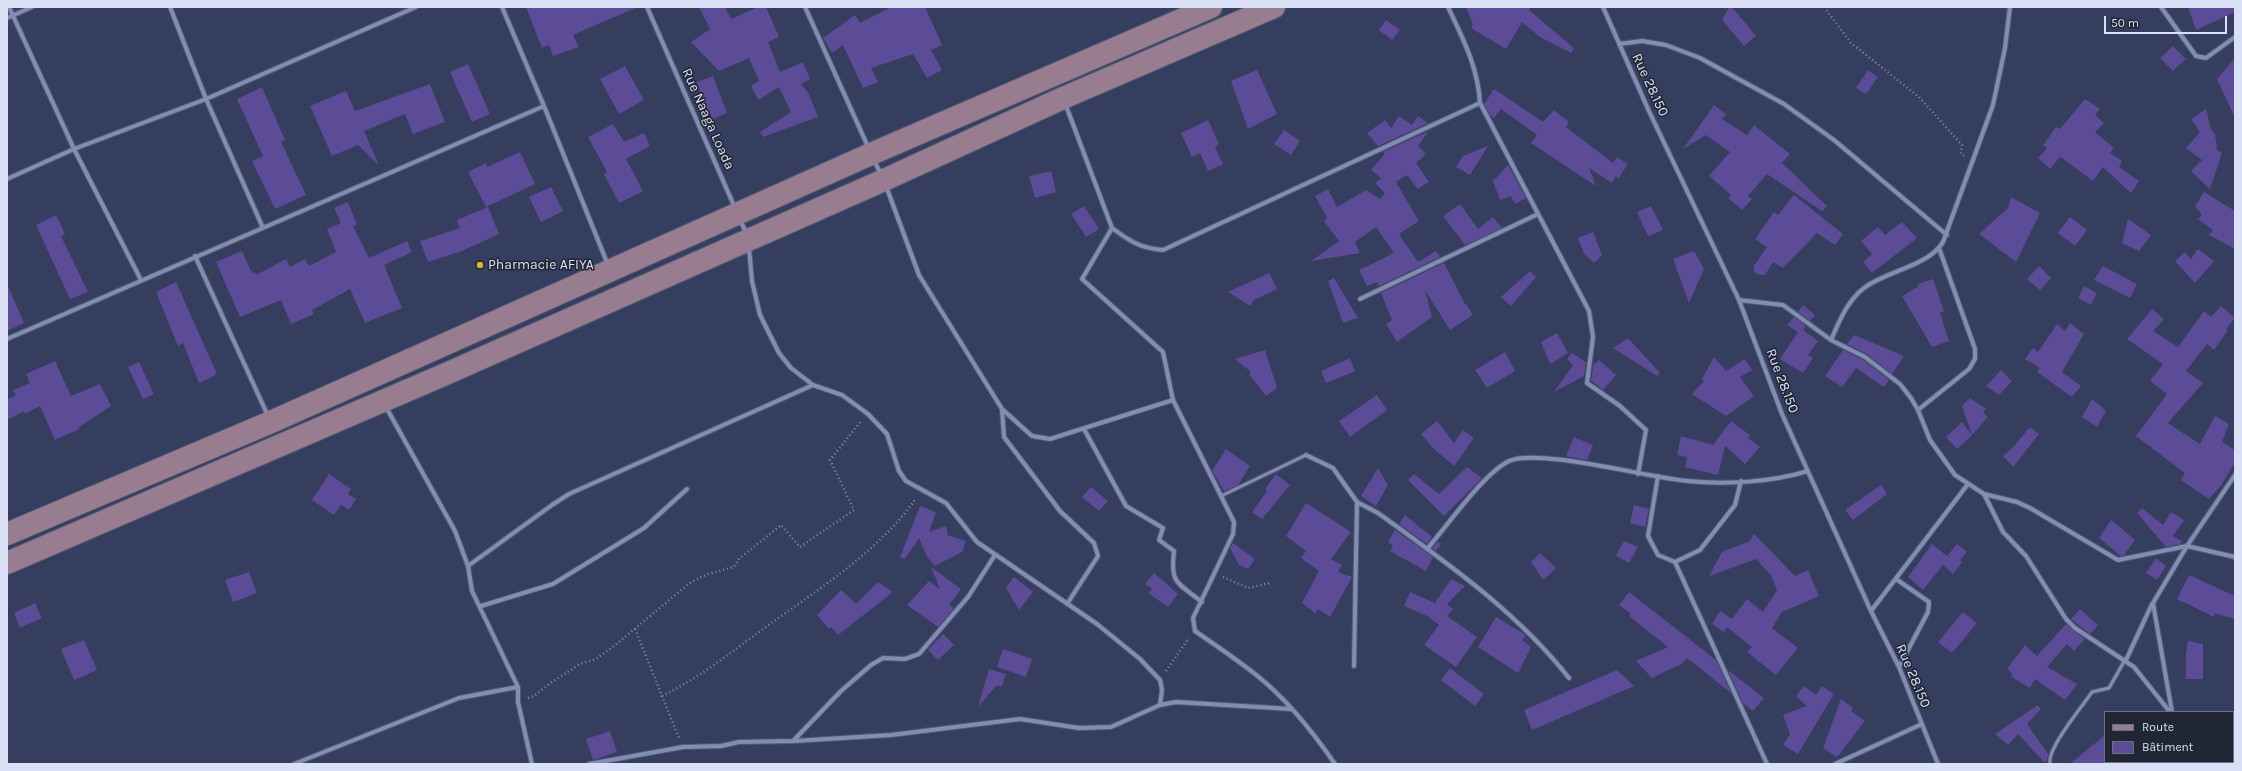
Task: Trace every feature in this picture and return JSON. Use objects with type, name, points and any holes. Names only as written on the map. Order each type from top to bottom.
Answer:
[{"type":"main road","points":[[7,534],[271,422],[871,154],[1211,7]]},
{"type":"main road","points":[[7,563],[383,401],[884,180],[1063,98],[1274,7]]},
{"type":"street","points":[[10,7],[74,149],[141,280]]},
{"type":"street","points":[[7,18],[32,7]]},
{"type":"street","points":[[170,7],[206,99],[263,228]]},
{"type":"street","points":[[7,179],[74,149],[206,99],[416,7]]},
{"type":"street","points":[[502,7],[611,271]]},
{"type":"street","name":"Rue Naaga Loada","points":[[647,7],[749,239],[752,281],[760,315],[779,353],[791,368],[814,385],[842,395],[868,414],[887,434],[899,471],[906,481],[921,491],[946,503],[977,542],[1115,639],[1140,659],[1160,680]]},
{"type":"street","points":[[805,7],[884,180],[919,274],[1002,409],[1032,436],[1050,440],[1174,400]]},
{"type":"street","points":[[1448,7],[1472,59],[1479,83],[1480,103],[1589,311],[1593,337],[1588,383],[1620,406],[1646,430],[1638,474]]},
{"type":"street","name":"Rue 28.150","points":[[1603,7],[1739,300],[1782,414],[1871,611],[1899,667],[1938,764]]},
{"type":"street","points":[[1831,340],[1848,305],[1863,288],[1924,259],[1940,248],[1947,235],[1993,105],[2005,48],[2010,7]]},
{"type":"street","points":[[2161,7],[2196,56],[2206,58],[2235,36]]},
{"type":"street","points":[[1619,44],[1642,41],[1666,45],[1700,58],[1784,104],[1834,140],[1947,235]]},
{"type":"street","points":[[1063,98],[1112,228],[1134,244],[1147,248],[1163,250],[1480,103]]},
{"type":"street","points":[[7,339],[195,256],[544,106]]},
{"type":"street","points":[[1360,299],[1538,214]]},
{"type":"street","points":[[1112,228],[1082,279],[1164,352],[1174,400],[1234,522],[1233,534],[1202,602],[1193,618],[1195,631],[1256,674],[1291,709],[1323,746],[1334,764]]},
{"type":"street","points":[[1918,410],[1969,369],[1975,359],[1975,349],[1940,248]]},
{"type":"street","points":[[195,256],[271,422]]},
{"type":"street","points":[[1739,300],[1783,305],[1831,340],[1865,358],[1900,384],[1918,410],[1930,440],[1955,474],[1984,494],[2007,498],[2030,508],[2118,560],[2188,546],[2235,557]]},
{"type":"street","points":[[468,566],[552,504],[570,494],[814,385]]},
{"type":"street","points":[[383,401],[455,531],[468,566],[472,591],[481,606],[518,687],[518,702],[532,764]]},
{"type":"street","points":[[1002,409],[1004,436],[1060,511],[1094,543],[1098,556],[1067,604]]},
{"type":"street","points":[[1084,429],[1126,506],[1163,528],[1159,540],[1174,551],[1171,570],[1175,581],[1202,602]]},
{"type":"street","points":[[1306,455],[1333,468],[1357,502],[1378,513],[1504,608],[1541,644],[1569,678]]},
{"type":"street","points":[[1427,549],[1491,473],[1508,462],[1520,458],[1552,459],[1689,481],[1770,480],[1808,472]]},
{"type":"street","points":[[2126,660],[2153,603],[2188,546],[2235,475]]},
{"type":"street","points":[[1658,476],[1648,536],[1658,555],[1675,562],[1767,764]]},
{"type":"street","points":[[1675,562],[1700,550],[1734,505],[1742,481]]},
{"type":"street","points":[[1871,611],[1968,484]]},
{"type":"street","points":[[481,606],[553,584],[644,528],[687,489]]},
{"type":"street","points":[[1984,494],[2003,532],[2026,556],[2066,619],[2075,628],[2126,660],[2134,667],[2170,711]]},
{"type":"street","points":[[1354,666],[1357,502]]},
{"type":"street","points":[[794,741],[841,691],[871,665],[883,658],[906,659],[919,654],[968,597],[995,555]]},
{"type":"street","points":[[1896,579],[1929,602],[1928,612],[1899,667]]},
{"type":"street","points":[[2153,603],[2171,711]]},
{"type":"street","points":[[1160,680],[1162,690],[1160,705]]},
{"type":"street","points":[[294,764],[459,698],[518,687]]},
{"type":"street","points":[[589,764],[683,747],[721,746],[739,742],[794,741],[891,734],[1020,719],[1079,728],[1111,727],[1160,705],[1176,702],[1291,709]]},
{"type":"street","points":[[1835,764],[1922,724]]},
{"type":"lane","points":[[1221,496],[1306,455]]},
{"type":"lane","points":[[2050,764],[2051,754],[2092,692],[2109,688],[2126,660]]},
{"type":"path","points":[[1824,7],[1851,43],[1918,97],[1962,145],[1961,154],[1974,161]]},
{"type":"path","points":[[518,702],[534,696],[552,682],[580,664],[596,659],[691,582],[708,574],[734,567],[739,558],[781,526],[800,547],[854,510],[830,460],[868,414]]},
{"type":"path","points":[[662,696],[689,683],[824,585],[897,523],[921,491]]},
{"type":"path","points":[[1215,574],[1248,588],[1270,583]]},
{"type":"path","points":[[634,629],[683,747]]},
{"type":"path","points":[[1160,680],[1195,631]]},
{"type":"building","points":[[526,7],[638,7],[573,35],[579,47],[553,56],[549,45],[542,48]]},
{"type":"building","points":[[699,7],[725,7],[731,19],[758,7],[766,7],[779,37],[768,42],[780,72],[803,62],[810,79],[801,84],[809,94],[818,117],[763,137],[760,132],[791,112],[779,87],[758,100],[751,86],[759,81],[749,58],[719,71],[691,42],[710,29]]},
{"type":"building","points":[[891,7],[925,7],[942,45],[931,50],[942,70],[927,78],[913,54],[871,68],[878,82],[863,88],[843,45],[832,53],[823,38],[855,15],[860,23]]},
{"type":"building","points":[[1466,7],[1531,7],[1529,10],[1574,48],[1571,53],[1540,37],[1522,22],[1506,49],[1471,28],[1473,25]]},
{"type":"building","points":[[1729,7],[1732,7],[1756,36],[1744,46],[1722,20]]},
{"type":"building","points":[[2188,7],[2235,7],[2235,12],[2196,30]]},
{"type":"building","points":[[1386,20],[1400,30],[1392,40],[1379,30]]},
{"type":"building","points":[[2173,46],[2186,59],[2173,71],[2160,58]]},
{"type":"building","points":[[2235,58],[2235,118],[2217,79]]},
{"type":"building","points":[[468,64],[490,114],[472,122],[450,72]]},
{"type":"building","points":[[625,66],[644,100],[619,114],[600,79]]},
{"type":"building","points":[[1257,70],[1277,114],[1248,129],[1231,81]]},
{"type":"building","points":[[1868,70],[1878,77],[1866,94],[1856,88]]},
{"type":"building","points":[[713,76],[727,113],[713,119],[704,102],[697,82]]},
{"type":"building","points":[[430,84],[445,122],[413,134],[405,114],[364,131],[378,163],[377,164],[358,145],[332,156],[310,106],[346,91],[355,111]]},
{"type":"building","points":[[262,87],[285,140],[281,142],[306,195],[275,209],[252,161],[263,156],[237,99]]},
{"type":"building","points":[[1494,89],[1543,122],[1554,110],[1569,122],[1566,127],[1613,163],[1617,157],[1628,164],[1618,179],[1616,176],[1612,183],[1589,168],[1596,186],[1531,143],[1537,135],[1501,109],[1494,118],[1490,115],[1484,104]]},
{"type":"building","points":[[2085,99],[2100,109],[2095,115],[2104,123],[2095,132],[2114,148],[2110,153],[2122,161],[2119,167],[2139,181],[2131,193],[2103,167],[2093,181],[2060,157],[2050,169],[2038,158],[2047,148],[2043,145],[2056,127],[2060,129]]},
{"type":"building","points":[[1714,105],[1726,114],[1722,119],[1747,135],[1754,125],[1790,154],[1782,163],[1827,206],[1822,211],[1767,174],[1748,196],[1752,199],[1742,210],[1728,198],[1731,195],[1709,176],[1730,152],[1706,135],[1683,149]]},
{"type":"building","points":[[2206,109],[2211,129],[2215,134],[2217,150],[2222,153],[2210,189],[2191,171],[2202,160],[2186,148],[2200,132],[2191,119]]},
{"type":"building","points":[[1399,116],[1412,125],[1418,116],[1428,123],[1378,146],[1367,133],[1385,120],[1391,128]]},
{"type":"building","points":[[1208,120],[1219,144],[1215,147],[1223,164],[1208,171],[1200,153],[1192,157],[1181,133]]},
{"type":"building","points":[[613,124],[624,142],[644,133],[650,146],[626,159],[643,191],[619,203],[604,174],[607,172],[588,137]]},
{"type":"building","points":[[1284,130],[1300,141],[1291,155],[1274,144]]},
{"type":"building","points":[[1429,131],[1418,146],[1426,154],[1416,163],[1429,182],[1418,189],[1407,175],[1396,182],[1419,221],[1399,234],[1418,262],[1436,251],[1440,257],[1379,286],[1377,282],[1367,286],[1359,270],[1394,253],[1376,227],[1355,242],[1360,253],[1311,261],[1339,241],[1324,221],[1327,218],[1315,196],[1328,189],[1337,207],[1366,190],[1380,199],[1385,193],[1375,183],[1381,178],[1371,170],[1385,154],[1383,152]]},
{"type":"building","points":[[1488,146],[1470,175],[1456,167],[1463,156]]},
{"type":"building","points":[[520,152],[535,184],[486,207],[468,172],[486,163],[487,167]]},
{"type":"building","points":[[1508,165],[1526,198],[1515,204],[1511,196],[1500,200],[1493,181]]},
{"type":"building","points":[[1051,171],[1056,192],[1035,198],[1029,176]]},
{"type":"building","points":[[551,187],[563,211],[541,222],[529,197]]},
{"type":"building","points":[[2204,192],[2235,211],[2235,249],[2209,235],[2213,230],[2198,219],[2202,215],[2195,206]]},
{"type":"building","points":[[1794,195],[1843,234],[1835,245],[1817,233],[1783,268],[1773,262],[1765,275],[1759,275],[1754,272],[1754,266],[1767,247],[1755,239],[1774,212],[1778,215]]},
{"type":"building","points":[[2011,197],[2040,213],[2016,262],[1979,234],[2008,208]]},
{"type":"building","points":[[348,202],[357,225],[353,226],[369,258],[407,241],[412,252],[384,265],[402,308],[365,323],[350,289],[312,310],[314,314],[291,324],[281,300],[240,317],[216,262],[242,251],[252,273],[255,272],[256,275],[286,259],[290,267],[305,259],[309,266],[336,252],[327,229],[341,223],[334,208]]},
{"type":"building","points":[[1460,204],[1478,229],[1493,217],[1502,228],[1465,245],[1443,216]]},
{"type":"building","points":[[1084,206],[1099,229],[1086,237],[1071,214]]},
{"type":"building","points":[[1651,206],[1663,230],[1648,236],[1637,212]]},
{"type":"building","points":[[488,207],[499,234],[462,251],[428,262],[420,241],[460,228],[457,220]]},
{"type":"building","points":[[56,215],[65,234],[61,236],[88,292],[70,299],[36,225]]},
{"type":"building","points":[[2070,217],[2087,230],[2075,246],[2058,233]]},
{"type":"building","points":[[2128,219],[2151,235],[2139,251],[2122,243]]},
{"type":"building","points":[[1902,222],[1917,238],[1872,273],[1863,262],[1872,254],[1861,241],[1878,227],[1885,235]]},
{"type":"building","points":[[1593,232],[1602,255],[1594,263],[1584,253],[1578,238]]},
{"type":"building","points":[[2198,249],[2214,261],[2195,283],[2175,261],[2185,252],[2191,259]]},
{"type":"building","points":[[1694,251],[1704,269],[1689,303],[1673,259]]},
{"type":"building","points":[[1444,263],[1465,304],[1473,315],[1450,330],[1425,290],[1432,317],[1397,342],[1386,324],[1392,320],[1381,293]]},
{"type":"building","points":[[2039,266],[2051,278],[2040,290],[2027,279]]},
{"type":"building","points":[[2103,266],[2137,284],[2130,298],[2094,280]]},
{"type":"building","points":[[1530,271],[1536,277],[1511,306],[1501,297]]},
{"type":"building","points":[[1269,273],[1277,289],[1254,300],[1250,306],[1228,292]]},
{"type":"building","points":[[1334,278],[1358,318],[1343,323],[1328,281]]},
{"type":"building","points":[[1933,279],[1944,311],[1940,313],[1949,341],[1932,347],[1902,296],[1919,286],[1918,284]]},
{"type":"building","points":[[176,282],[217,374],[199,383],[183,343],[178,346],[156,292]]},
{"type":"building","points":[[7,284],[24,323],[7,331]]},
{"type":"building","points":[[2084,286],[2097,293],[2091,305],[2078,298]]},
{"type":"building","points":[[1803,305],[1815,315],[1810,321],[1798,312]]},
{"type":"building","points":[[2221,306],[2235,318],[2226,329],[2228,330],[2214,350],[2207,344],[2186,371],[2203,383],[2168,423],[2200,444],[2215,416],[2229,424],[2222,442],[2235,450],[2235,462],[2222,484],[2209,499],[2181,480],[2185,473],[2136,436],[2167,394],[2150,381],[2163,364],[2127,339],[2152,309],[2164,319],[2153,331],[2178,347],[2204,311],[2211,317]]},
{"type":"building","points":[[1794,317],[1806,326],[1803,330],[1818,341],[1808,355],[1813,358],[1803,373],[1780,359],[1798,332],[1787,325]]},
{"type":"building","points":[[2070,323],[2084,334],[2062,372],[2081,386],[2072,397],[2037,372],[2040,368],[2025,359],[2033,348],[2038,352],[2057,324],[2065,331]]},
{"type":"building","points":[[1557,333],[1568,353],[1550,364],[1541,342]]},
{"type":"building","points":[[1854,335],[1904,356],[1892,374],[1867,354],[1847,344]]},
{"type":"building","points":[[1628,338],[1660,373],[1657,376],[1613,348]]},
{"type":"building","points":[[1265,350],[1277,388],[1266,396],[1249,374],[1251,372],[1235,359]]},
{"type":"building","points":[[1843,350],[1863,360],[1889,380],[1884,387],[1856,368],[1842,387],[1825,376]]},
{"type":"building","points":[[1505,352],[1515,371],[1487,388],[1475,370]]},
{"type":"building","points":[[1572,353],[1586,362],[1584,376],[1554,392],[1573,365],[1567,359]]},
{"type":"building","points":[[1714,357],[1726,371],[1745,359],[1752,370],[1740,377],[1754,396],[1726,416],[1692,394],[1704,381],[1702,379]]},
{"type":"building","points":[[1350,358],[1355,371],[1326,383],[1321,371]]},
{"type":"building","points":[[1599,360],[1616,375],[1603,390],[1591,380],[1593,366]]},
{"type":"building","points":[[55,361],[71,396],[100,384],[111,406],[78,428],[79,429],[55,440],[40,406],[25,414],[24,411],[7,420],[7,400],[16,395],[13,390],[30,383],[26,374]]},
{"type":"building","points":[[139,362],[154,394],[143,399],[128,367]]},
{"type":"building","points":[[2001,370],[2012,381],[1999,395],[1986,386]]},
{"type":"building","points":[[1377,395],[1387,410],[1350,437],[1339,421]]},
{"type":"building","points":[[1970,398],[1986,409],[1983,412],[1988,417],[1972,435],[1962,406]]},
{"type":"building","points":[[2092,399],[2106,411],[2097,427],[2082,417]]},
{"type":"building","points":[[1437,421],[1454,443],[1463,430],[1474,438],[1454,466],[1435,450],[1421,434]]},
{"type":"building","points":[[1731,421],[1750,435],[1748,438],[1760,447],[1745,464],[1725,446],[1718,475],[1685,467],[1687,457],[1677,455],[1681,436],[1713,445]]},
{"type":"building","points":[[1962,422],[1972,435],[1957,449],[1946,437]]},
{"type":"building","points":[[2030,427],[2039,434],[2013,467],[2003,456]]},
{"type":"building","points":[[1574,437],[1593,445],[1587,460],[1566,456]]},
{"type":"building","points":[[1226,449],[1250,466],[1238,485],[1224,491],[1212,471]]},
{"type":"building","points":[[1467,467],[1482,478],[1444,516],[1408,480],[1414,474],[1439,494]]},
{"type":"building","points":[[1378,468],[1388,485],[1376,506],[1361,496]]},
{"type":"building","points":[[329,474],[351,489],[348,494],[356,499],[349,510],[341,505],[334,515],[312,500]]},
{"type":"building","points":[[1276,474],[1290,485],[1262,519],[1252,512],[1267,491],[1265,489]]},
{"type":"building","points":[[1881,485],[1887,494],[1853,520],[1845,510]]},
{"type":"building","points":[[1091,487],[1108,501],[1099,511],[1082,497]]},
{"type":"building","points":[[1306,503],[1351,532],[1331,559],[1342,565],[1338,572],[1352,577],[1330,617],[1318,609],[1315,613],[1302,603],[1319,571],[1301,558],[1306,551],[1286,536]]},
{"type":"building","points":[[1634,505],[1649,509],[1645,527],[1630,523]]},
{"type":"building","points":[[920,506],[936,512],[929,532],[946,526],[948,535],[966,541],[962,552],[935,566],[927,557],[919,538],[905,559],[900,557]]},
{"type":"building","points":[[2142,508],[2163,525],[2171,512],[2184,520],[2173,536],[2182,541],[2180,544],[2166,547],[2137,513]]},
{"type":"building","points":[[1405,515],[1432,537],[1427,544],[1399,524]]},
{"type":"building","points":[[2111,520],[2135,540],[2124,555],[2121,556],[2099,538]]},
{"type":"building","points":[[1395,530],[1433,557],[1426,571],[1390,551],[1393,546],[1388,542]]},
{"type":"building","points":[[1754,534],[1795,576],[1808,570],[1819,596],[1782,612],[1772,628],[1798,648],[1776,675],[1747,652],[1752,647],[1727,627],[1724,632],[1712,624],[1720,611],[1732,619],[1747,599],[1763,612],[1777,590],[1771,575],[1756,559],[1709,576],[1722,552],[1750,541]]},
{"type":"building","points":[[1624,541],[1638,547],[1629,563],[1616,556]]},
{"type":"building","points":[[1438,542],[1441,544],[1436,551],[1432,548]]},
{"type":"building","points":[[1233,543],[1255,559],[1248,569],[1239,565],[1230,548]]},
{"type":"building","points":[[1932,544],[1947,556],[1957,544],[1967,552],[1960,560],[1962,562],[1953,574],[1943,565],[1923,590],[1908,577]]},
{"type":"building","points":[[1540,553],[1556,568],[1543,580],[1531,562]]},
{"type":"building","points":[[2156,558],[2166,566],[2157,580],[2146,573]]},
{"type":"building","points":[[931,567],[961,589],[949,605],[954,608],[938,627],[907,605],[929,581],[940,589]]},
{"type":"building","points":[[249,572],[257,593],[233,602],[225,580]]},
{"type":"building","points":[[1154,573],[1178,594],[1168,607],[1148,593],[1152,589],[1145,584]]},
{"type":"building","points":[[2189,575],[2235,596],[2235,619],[2215,613],[2214,617],[2177,599]]},
{"type":"building","points":[[1014,577],[1033,592],[1019,610],[1006,588]]},
{"type":"building","points":[[1451,579],[1465,586],[1447,604],[1453,609],[1447,616],[1477,637],[1456,667],[1424,645],[1439,625],[1427,616],[1404,606],[1410,592],[1435,603]]},
{"type":"building","points":[[878,582],[893,592],[838,635],[831,627],[829,629],[817,615],[841,590],[856,604]]},
{"type":"building","points":[[1629,592],[1716,660],[1731,693],[1687,658],[1681,664],[1652,678],[1636,661],[1668,647],[1629,616],[1631,614],[1619,605]]},
{"type":"building","points":[[35,603],[42,618],[20,628],[14,613]]},
{"type":"building","points":[[2080,609],[2098,625],[2090,634],[2071,619]]},
{"type":"building","points":[[1963,612],[1977,623],[1952,653],[1938,642]]},
{"type":"building","points":[[1496,617],[1524,634],[1526,636],[1522,640],[1531,647],[1518,673],[1478,647]]},
{"type":"building","points":[[2066,624],[2085,639],[2074,651],[2067,644],[2047,667],[2077,684],[2065,700],[2035,679],[2030,688],[2010,676],[2013,674],[2007,669],[2025,645],[2037,656]]},
{"type":"building","points":[[943,634],[954,645],[938,660],[928,650]]},
{"type":"building","points":[[84,640],[97,670],[74,680],[61,649]]},
{"type":"building","points":[[2188,641],[2203,644],[2203,679],[2186,679],[2186,653]]},
{"type":"building","points":[[1003,649],[1032,659],[1026,677],[997,667]]},
{"type":"building","points":[[1450,668],[1484,694],[1475,706],[1441,680]]},
{"type":"building","points":[[989,669],[1006,674],[1002,686],[996,686],[978,707]]},
{"type":"building","points":[[1617,670],[1634,686],[1532,730],[1524,710]]},
{"type":"building","points":[[1728,670],[1764,698],[1753,711],[1743,703]]},
{"type":"building","points":[[1804,686],[1816,695],[1822,686],[1834,694],[1798,754],[1783,745],[1790,734],[1783,715],[1807,706],[1796,696]]},
{"type":"building","points":[[1841,699],[1853,708],[1851,711],[1865,721],[1837,757],[1823,748]]},
{"type":"building","points":[[2038,705],[2041,709],[2027,724],[2048,754],[2047,760],[2044,762],[2018,734],[2008,745],[1995,734]]},
{"type":"building","points":[[610,731],[617,752],[593,760],[586,739]]},
{"type":"building","points":[[2104,736],[2105,764],[2070,764]]},
{"type":"place","name":"Pharmacie AFIYA","points":[[480,265]]}]
